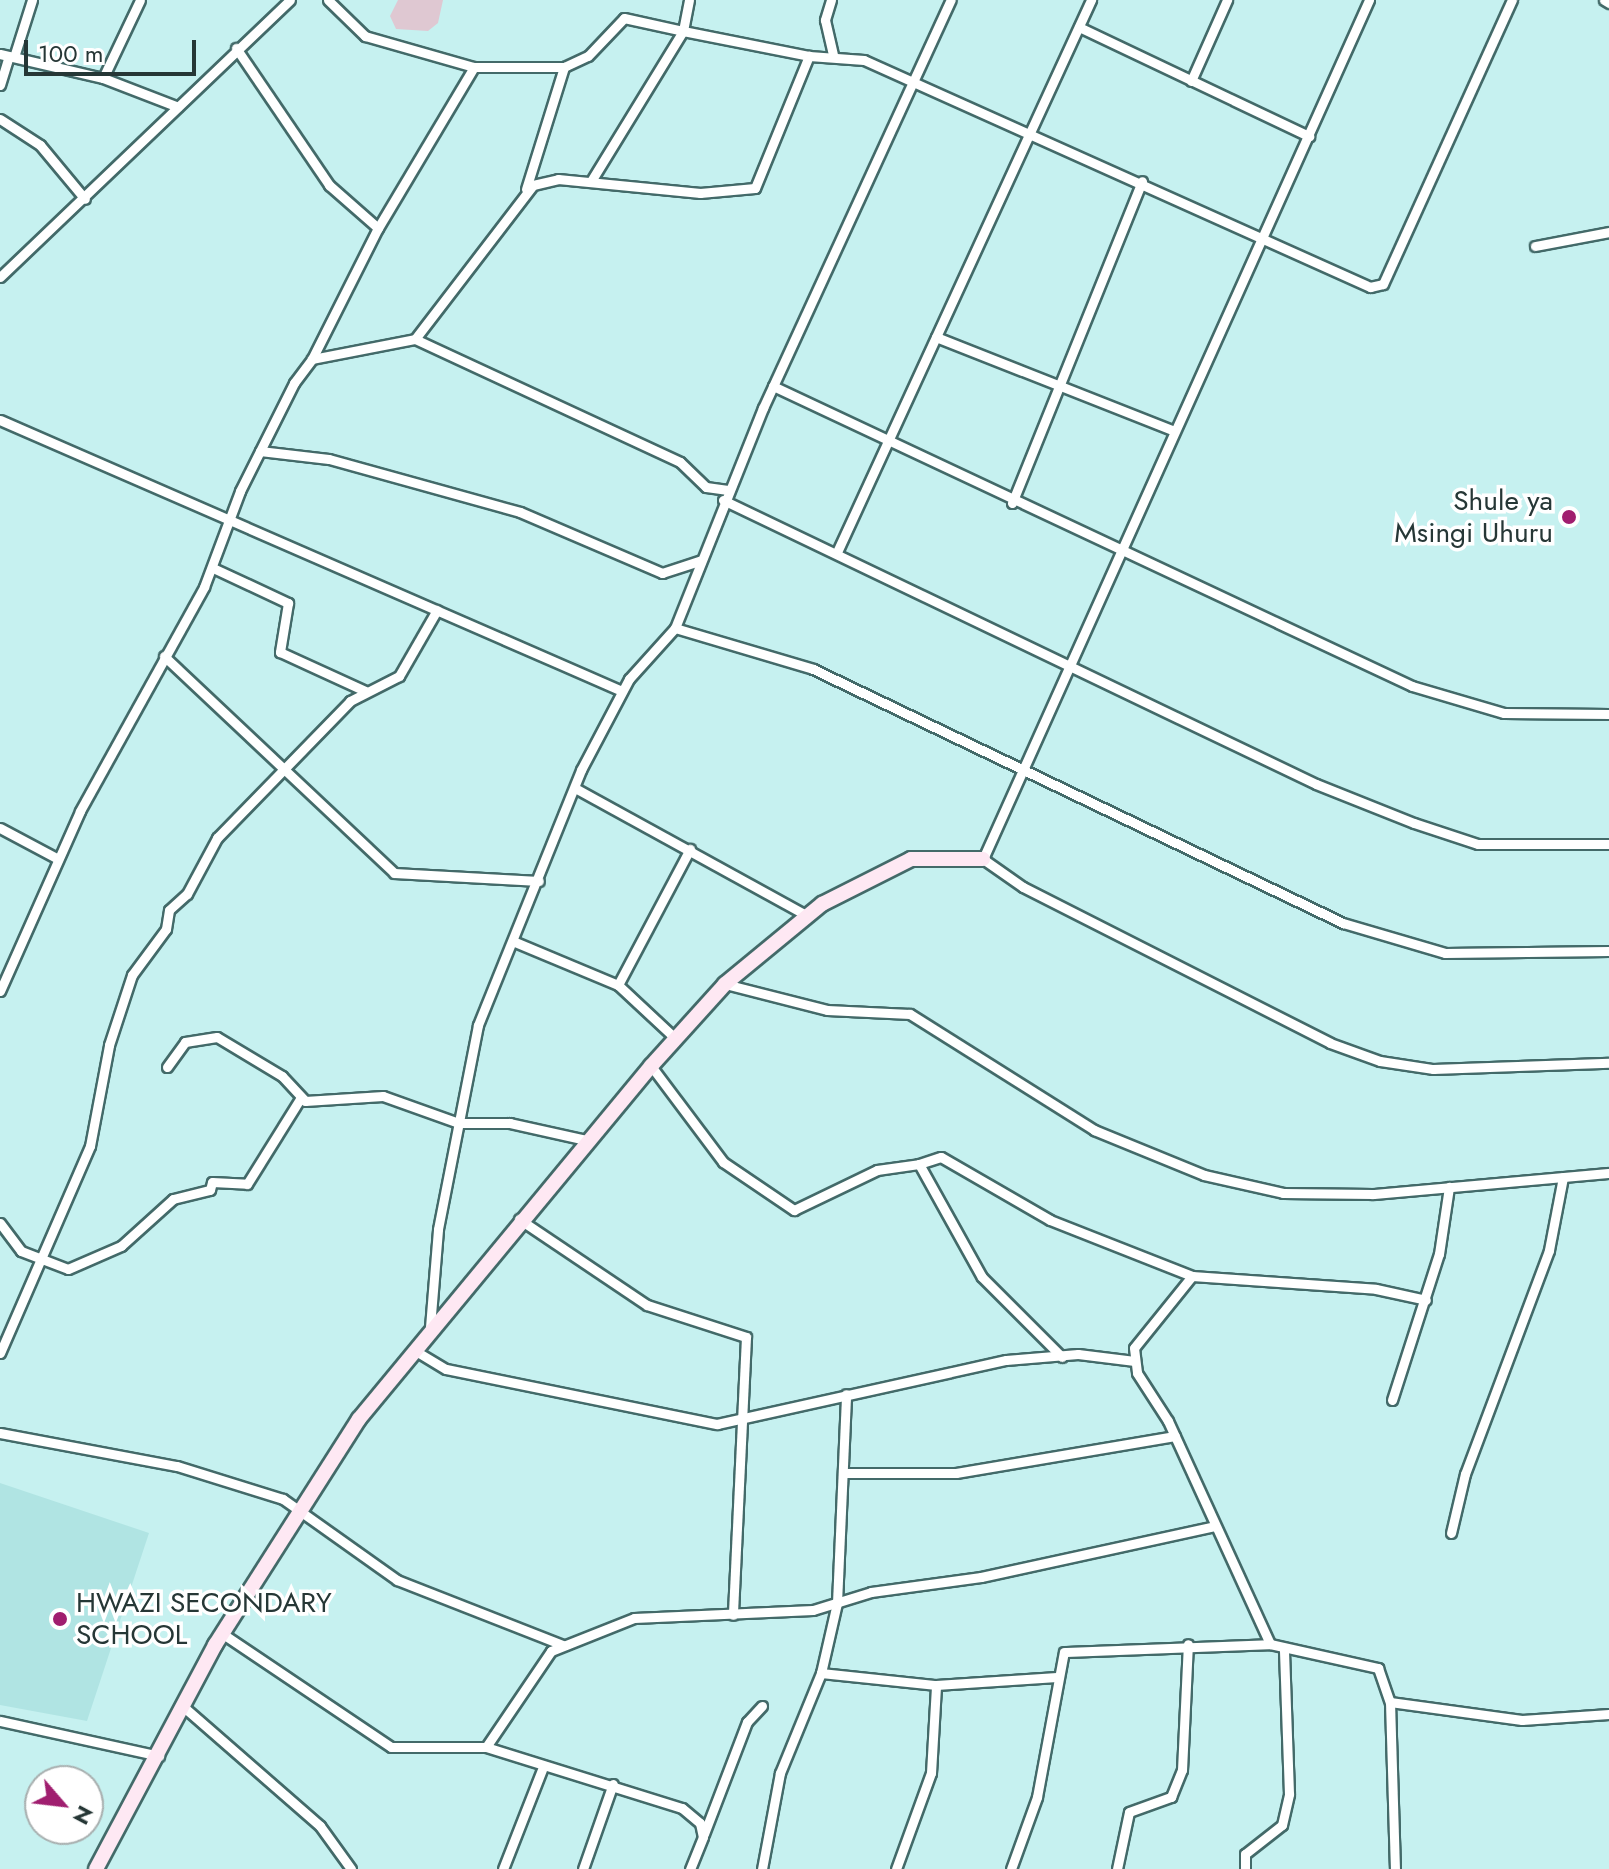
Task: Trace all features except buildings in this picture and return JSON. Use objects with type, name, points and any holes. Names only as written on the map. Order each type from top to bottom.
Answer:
[{"type":"street","points":[[0,85],[8,55],[32,0]]},
{"type":"street","points":[[103,78],[140,0]]},
{"type":"street","points":[[0,277],[85,199],[236,48],[290,0]]},
{"type":"street","points":[[328,0],[365,36],[474,67],[564,67],[588,56],[624,18],[809,56],[885,63],[1028,135],[1142,181],[1370,287],[1383,284],[1512,0]]},
{"type":"street","points":[[591,181],[683,31],[689,0]]},
{"type":"street","points":[[831,0],[825,20],[833,56]]},
{"type":"street","points":[[430,1327],[438,1229],[478,1025],[515,942],[575,788],[622,691],[675,628],[723,500],[773,386],[951,0]]},
{"type":"street","points":[[837,552],[1091,0]]},
{"type":"street","points":[[1191,81],[1227,0]]},
{"type":"street","points":[[983,859],[1123,554],[1172,430],[1369,0]]},
{"type":"street","points":[[1079,27],[1309,136]]},
{"type":"street","points":[[236,48],[329,185],[378,228]]},
{"type":"street","points":[[8,55],[103,78],[178,107]]},
{"type":"street","points":[[524,194],[543,181],[591,181],[688,192],[755,188],[809,56]]},
{"type":"street","points":[[0,991],[58,859],[213,568],[260,451],[312,359],[378,228],[474,67]]},
{"type":"street","points":[[415,339],[466,280],[524,194],[564,67]]},
{"type":"street","points":[[0,119],[40,145],[85,199]]},
{"type":"street","points":[[1012,503],[1057,384],[1142,181]]},
{"type":"street","points":[[1535,246],[1609,232]]},
{"type":"street","points":[[936,337],[1172,430]]},
{"type":"street","points":[[312,359],[415,339],[680,462],[706,487],[728,490]]},
{"type":"street","points":[[773,386],[890,437],[1012,503],[1412,686],[1504,713],[1609,714]]},
{"type":"street","points":[[0,420],[622,691]]},
{"type":"street","points":[[260,451],[329,459],[520,512],[662,573],[700,561]]},
{"type":"street","points":[[723,500],[1073,664],[1316,784],[1453,836],[1539,849],[1609,844]]},
{"type":"street","points":[[213,568],[288,603],[280,652],[365,691]]},
{"type":"street","points":[[0,1353],[90,1146],[109,1045],[132,975],[217,838],[365,691],[399,676],[437,610]]},
{"type":"street","points":[[675,628],[798,663],[1025,765],[1245,882],[1343,923],[1445,953],[1609,951]]},
{"type":"street","points":[[164,656],[394,873],[539,881]]},
{"type":"street","points":[[575,788],[806,915]]},
{"type":"street","points":[[0,828],[58,859]]},
{"type":"street","points":[[618,985],[690,849]]},
{"type":"street","points":[[96,1869],[186,1709],[223,1634],[301,1507],[430,1327],[586,1140],[725,984],[806,915],[911,859],[983,859],[1023,887],[1330,1043],[1380,1061],[1433,1069],[1609,1063]]},
{"type":"street","points":[[515,942],[618,985],[676,1039]]},
{"type":"street","points":[[725,984],[827,1010],[910,1014],[944,1029],[1076,1120],[1204,1175],[1283,1193],[1449,1187],[1609,1173]]},
{"type":"street","points":[[167,1067],[185,1042],[217,1037],[282,1076],[300,1099]]},
{"type":"street","points":[[651,1066],[723,1162],[794,1210],[877,1170],[919,1164],[941,1157],[1050,1220],[1192,1276],[1376,1289],[1426,1300]]},
{"type":"street","points":[[300,1099],[383,1096],[459,1123],[510,1123],[586,1140]]},
{"type":"street","points":[[0,1223],[21,1251],[68,1269],[121,1246],[173,1199],[210,1190],[212,1182],[247,1184],[300,1099]]},
{"type":"street","points":[[919,1164],[982,1277],[1062,1357]]},
{"type":"street","points":[[1451,1533],[1465,1474],[1549,1250],[1563,1177]]},
{"type":"street","points":[[1392,1400],[1426,1300],[1449,1187]]},
{"type":"street","points":[[519,1219],[647,1305],[746,1337],[747,1420],[733,1615]]},
{"type":"street","points":[[1192,1276],[1134,1348],[1135,1361],[1175,1436],[1270,1644]]},
{"type":"street","points":[[414,1350],[462,1372],[686,1419],[747,1420],[943,1370],[1062,1357],[1135,1361]]},
{"type":"street","points":[[762,1869],[780,1773],[821,1673],[837,1603],[846,1394]]},
{"type":"street","points":[[0,1433],[177,1466],[301,1507],[397,1580],[563,1645]]},
{"type":"street","points":[[845,1473],[956,1473],[1175,1436]]},
{"type":"street","points":[[486,1747],[536,1668],[563,1645],[634,1618],[733,1615],[837,1603],[1215,1526]]},
{"type":"street","points":[[223,1634],[391,1747],[486,1747],[543,1767],[613,1784],[682,1808],[700,1823],[703,1837]]},
{"type":"street","points":[[1117,1869],[1129,1812],[1171,1797],[1182,1770],[1188,1644]]},
{"type":"street","points":[[1011,1869],[1037,1797],[1064,1652],[1188,1644],[1243,1650],[1270,1644],[1378,1668],[1390,1702],[1395,1869]]},
{"type":"street","points":[[1245,1869],[1245,1854],[1282,1825],[1289,1794],[1284,1649]]},
{"type":"street","points":[[821,1673],[936,1685],[1057,1677]]},
{"type":"street","points":[[896,1869],[931,1773],[936,1685]]},
{"type":"street","points":[[1390,1702],[1522,1720],[1609,1714]]},
{"type":"street","points":[[690,1869],[747,1722],[762,1706]]},
{"type":"street","points":[[186,1709],[320,1826],[351,1869]]},
{"type":"street","points":[[0,1721],[159,1756]]},
{"type":"street","points":[[503,1869],[543,1767]]},
{"type":"street","points":[[583,1869],[613,1784]]},
{"type":"shaded area","points":[[398,0],[443,0],[438,23],[428,31],[396,29],[390,16]]},
{"type":"shaded area","name":"HWAZI SECONDARY SCHOOL","points":[[0,1483],[149,1533],[87,1721],[0,1705]]},
{"type":"place","name":"Shule ya Msingi Uhuru","points":[[1569,517]]},
{"type":"place","name":"HWAZI SECONDARY SCHOOL","points":[[60,1619]]}]
